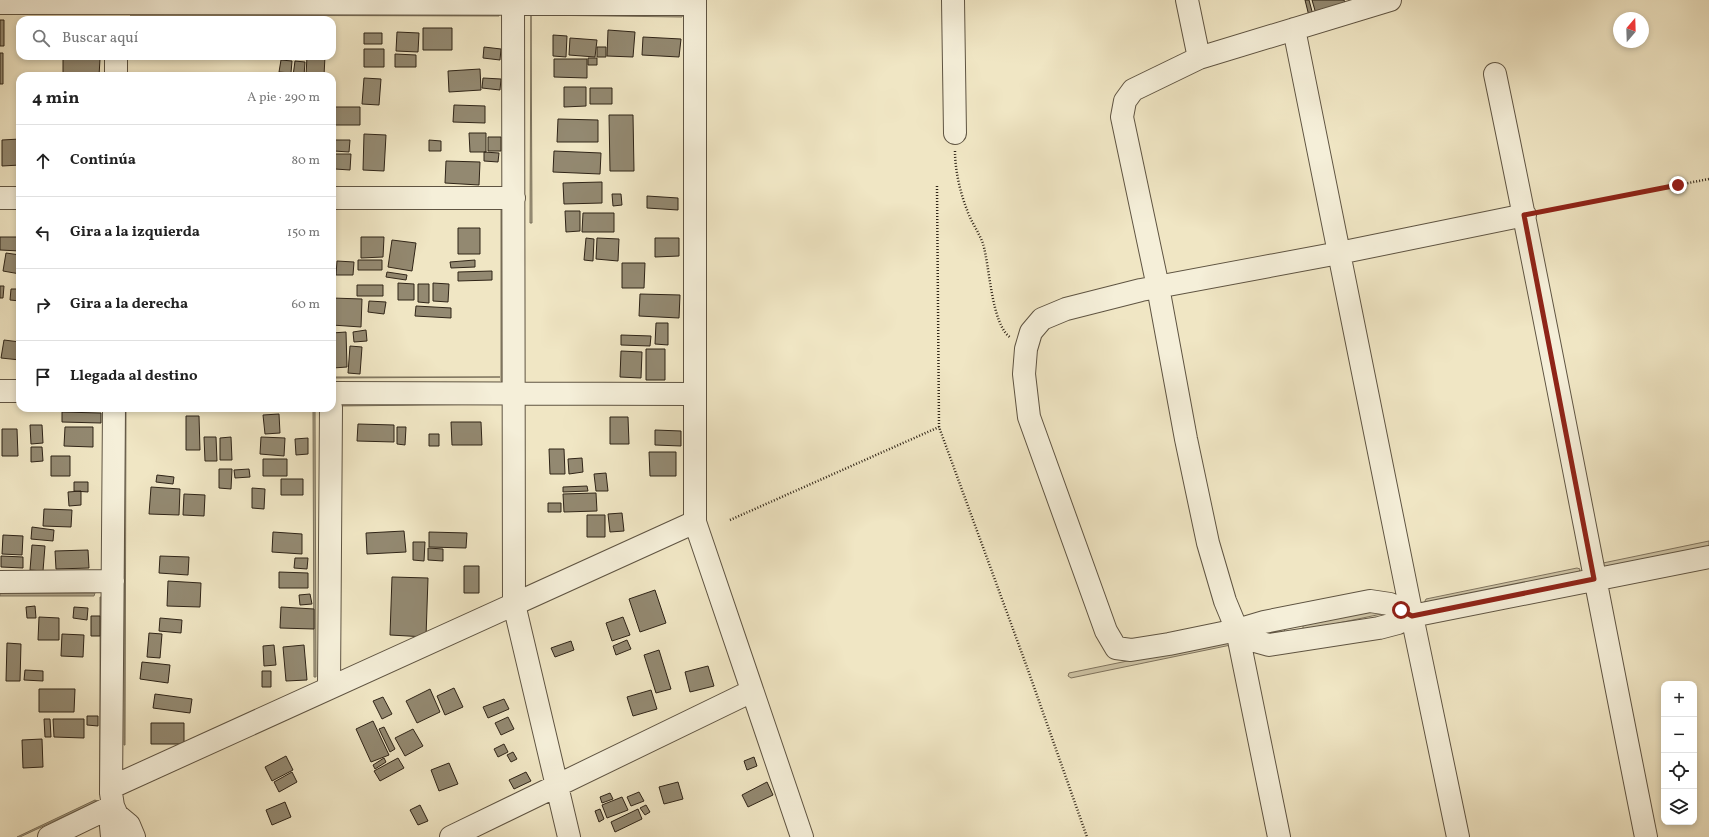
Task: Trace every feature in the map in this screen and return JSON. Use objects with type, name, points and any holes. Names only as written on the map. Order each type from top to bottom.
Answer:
[{"type":"street","points":[[953,0],[955,133]]},
{"type":"street","points":[[1187,0],[1199,58]]},
{"type":"street","points":[[513,2],[515,393],[514,604],[568,837]]},
{"type":"street","points":[[0,3],[117,8],[513,2],[695,2],[695,522],[802,837]]},
{"type":"street","points":[[1279,837],[1237,630],[1225,601],[1208,543],[1186,439],[1158,287],[1122,117],[1125,101],[1133,90],[1199,58],[1294,30],[1378,2]]},
{"type":"street","points":[[1294,30],[1458,837]]},
{"type":"street","points":[[116,60],[116,72]]},
{"type":"street","points":[[1495,74],[1646,837]]},
{"type":"street","points":[[0,198],[16,198]]},
{"type":"street","points":[[336,198],[514,198]]},
{"type":"street","points":[[1412,616],[1390,604],[1370,601],[1264,622],[1237,630],[1169,644],[1131,650],[1116,648],[1106,631],[1029,417],[1024,374],[1026,349],[1030,332],[1042,319],[1073,307],[1158,287],[1339,253],[1524,215]]},
{"type":"street","points":[[0,391],[16,391]]},
{"type":"street","points":[[336,392],[695,394]]},
{"type":"street","points":[[112,837],[111,826],[114,802],[114,412]]},
{"type":"street","points":[[329,687],[331,412]]},
{"type":"street","points":[[49,837],[329,687],[695,522]]},
{"type":"street","points":[[1237,630],[1251,640],[1269,644],[1379,628],[1398,623],[1412,616],[1709,557]]},
{"type":"street","points":[[0,582],[113,581]]},
{"type":"street","points":[[451,837],[752,691]]},
{"type":"street","points":[[114,802],[129,825],[134,837]]},
{"type":"path","points":[[955,133],[955,164],[967,210],[983,244],[992,296],[1005,334],[1026,349]]},
{"type":"path","points":[[1524,215],[1709,179]]},
{"type":"path","points":[[937,186],[939,427],[1028,670],[1087,837]]},
{"type":"path","points":[[730,520],[939,427]]},
{"type":"shaded area","points":[[531,13],[532,223],[530,223]]},
{"type":"shaded area","points":[[499,14],[499,16],[130,15]]},
{"type":"shaded area","points":[[534,15],[683,15],[682,17]]},
{"type":"shaded area","points":[[501,209],[503,209],[503,382],[501,381]]},
{"type":"shaded area","points":[[336,377],[500,377],[336,378]]},
{"type":"shaded area","points":[[504,404],[340,406],[340,405]]},
{"type":"shaded area","points":[[125,412],[126,412],[125,745]]},
{"type":"shaded area","points":[[313,412],[315,412],[316,677],[314,677]]},
{"type":"shaded area","points":[[1709,541],[1709,546],[1604,568],[1603,563]]},
{"type":"shaded area","points":[[1577,568],[1580,569],[1579,572],[1424,603],[1426,599]]},
{"type":"shaded area","points":[[0,593],[95,593],[94,596],[0,596]]},
{"type":"shaded area","points":[[100,597],[101,597],[100,795]]},
{"type":"shaded area","points":[[1395,606],[1396,611],[1305,630],[1303,628],[1303,625]]},
{"type":"shaded area","points":[[1283,629],[1286,632],[1284,634],[1071,678],[1068,676],[1069,673]]},
{"type":"shaded area","points":[[95,800],[97,801],[20,837],[17,837]]},
{"type":"building","points":[[1305,0],[1309,0],[1313,15],[1309,16]]},
{"type":"building","points":[[1312,0],[1344,0],[1346,6],[1316,14]]},
{"type":"building","points":[[0,20],[4,20],[4,46],[0,46]]},
{"type":"building","points":[[423,28],[452,28],[452,50],[423,50]]},
{"type":"building","points":[[608,30],[635,32],[633,57],[607,56]]},
{"type":"building","points":[[397,32],[419,33],[418,52],[396,51]]},
{"type":"building","points":[[364,33],[382,33],[382,44],[364,44]]},
{"type":"building","points":[[553,35],[567,36],[566,57],[553,56]]},
{"type":"building","points":[[643,37],[681,39],[679,57],[642,55]]},
{"type":"building","points":[[570,38],[597,40],[595,57],[569,55]]},
{"type":"building","points":[[484,47],[501,49],[500,60],[483,58]]},
{"type":"building","points":[[597,47],[606,47],[606,57],[597,57]]},
{"type":"building","points":[[364,49],[384,49],[384,67],[364,67]]},
{"type":"building","points":[[0,53],[3,53],[3,84],[0,84]]},
{"type":"building","points":[[395,54],[416,55],[416,67],[395,67]]},
{"type":"building","points":[[588,58],[597,58],[597,65],[588,65]]},
{"type":"building","points":[[554,59],[587,59],[587,78],[554,77]]},
{"type":"building","points":[[63,60],[100,60],[99,72],[63,72]]},
{"type":"building","points":[[281,60],[292,61],[291,72],[279,72]]},
{"type":"building","points":[[307,60],[325,60],[324,72],[306,72]]},
{"type":"building","points":[[295,61],[305,62],[304,72],[294,72]]},
{"type":"building","points":[[480,69],[481,90],[449,92],[448,71]]},
{"type":"building","points":[[364,78],[381,79],[379,105],[362,104]]},
{"type":"building","points":[[483,78],[501,79],[500,90],[482,88]]},
{"type":"building","points":[[564,87],[586,87],[586,106],[564,107]]},
{"type":"building","points":[[590,88],[612,88],[612,104],[590,104]]},
{"type":"building","points":[[454,105],[485,106],[485,123],[453,122]]},
{"type":"building","points":[[336,107],[360,107],[360,125],[336,125]]},
{"type":"building","points":[[609,115],[633,115],[634,171],[610,171]]},
{"type":"building","points":[[558,119],[598,120],[598,142],[557,142]]},
{"type":"building","points":[[469,133],[486,133],[486,152],[470,152]]},
{"type":"building","points":[[364,134],[386,135],[384,171],[363,170]]},
{"type":"building","points":[[488,137],[501,137],[501,151],[488,151]]},
{"type":"building","points":[[16,139],[16,165],[2,166],[2,140]]},
{"type":"building","points":[[336,140],[350,140],[349,152],[336,151]]},
{"type":"building","points":[[429,140],[441,141],[441,151],[429,151]]},
{"type":"building","points":[[554,151],[601,153],[600,174],[553,172]]},
{"type":"building","points":[[484,152],[499,153],[498,162],[484,161]]},
{"type":"building","points":[[336,154],[351,154],[350,170],[336,169]]},
{"type":"building","points":[[446,161],[480,162],[479,185],[445,183]]},
{"type":"building","points":[[602,182],[602,203],[564,204],[563,183]]},
{"type":"building","points":[[612,194],[621,194],[622,205],[613,206]]},
{"type":"building","points":[[647,196],[678,198],[678,210],[647,208]]},
{"type":"building","points":[[565,211],[580,211],[580,231],[566,232]]},
{"type":"building","points":[[583,213],[614,213],[614,232],[582,232]]},
{"type":"building","points":[[458,228],[480,228],[480,254],[458,254]]},
{"type":"building","points":[[0,237],[16,237],[16,251],[0,250]]},
{"type":"building","points":[[361,237],[384,237],[383,257],[361,258]]},
{"type":"building","points":[[586,238],[594,239],[593,261],[584,260]]},
{"type":"building","points":[[597,238],[619,239],[618,261],[596,259]]},
{"type":"building","points":[[655,238],[679,238],[679,256],[655,257]]},
{"type":"building","points":[[392,240],[416,243],[412,271],[388,267]]},
{"type":"building","points":[[6,253],[16,254],[16,273],[3,271]]},
{"type":"building","points":[[358,260],[382,260],[382,270],[358,270]]},
{"type":"building","points":[[475,260],[475,267],[451,268],[450,262]]},
{"type":"building","points":[[337,261],[354,262],[353,275],[336,275]]},
{"type":"building","points":[[622,263],[645,263],[644,288],[622,288]]},
{"type":"building","points":[[492,271],[492,280],[458,281],[458,272]]},
{"type":"building","points":[[387,272],[407,275],[406,280],[386,277]]},
{"type":"building","points":[[398,283],[414,284],[414,300],[398,300]]},
{"type":"building","points":[[433,283],[449,284],[448,302],[433,301]]},
{"type":"building","points":[[418,284],[429,284],[429,303],[418,302]]},
{"type":"building","points":[[357,285],[383,285],[383,296],[357,296]]},
{"type":"building","points":[[0,286],[4,286],[3,298],[0,298]]},
{"type":"building","points":[[11,289],[16,289],[16,301],[10,300]]},
{"type":"building","points":[[640,294],[680,295],[679,318],[639,316]]},
{"type":"building","points":[[336,298],[362,299],[361,327],[336,325]]},
{"type":"building","points":[[369,301],[386,302],[384,314],[368,312]]},
{"type":"building","points":[[416,306],[451,308],[451,318],[415,316]]},
{"type":"building","points":[[656,323],[668,323],[668,345],[655,344]]},
{"type":"building","points":[[366,330],[367,341],[354,342],[353,332]]},
{"type":"building","points":[[346,332],[347,367],[336,368],[336,333]]},
{"type":"building","points":[[621,335],[651,336],[650,346],[621,345]]},
{"type":"building","points":[[4,340],[16,342],[16,360],[1,358]]},
{"type":"building","points":[[350,346],[362,347],[360,374],[348,373]]},
{"type":"building","points":[[646,349],[665,349],[665,380],[646,380]]},
{"type":"building","points":[[621,351],[642,352],[641,378],[620,377]]},
{"type":"building","points":[[62,412],[101,413],[101,423],[62,422]]},
{"type":"building","points":[[279,414],[280,433],[265,434],[263,415]]},
{"type":"building","points":[[186,416],[199,416],[200,450],[186,450]]},
{"type":"building","points":[[610,417],[628,417],[629,444],[610,444]]},
{"type":"building","points":[[451,422],[481,422],[482,445],[452,445]]},
{"type":"building","points":[[358,424],[394,425],[394,442],[357,441]]},
{"type":"building","points":[[30,425],[42,425],[43,443],[31,444]]},
{"type":"building","points":[[65,427],[93,427],[93,447],[64,446]]},
{"type":"building","points":[[397,427],[406,427],[405,445],[397,444]]},
{"type":"building","points":[[2,429],[17,429],[18,456],[2,456]]},
{"type":"building","points":[[655,430],[681,431],[681,446],[655,445]]},
{"type":"building","points":[[429,434],[439,434],[439,446],[429,446]]},
{"type":"building","points":[[204,437],[216,437],[217,461],[205,461]]},
{"type":"building","points":[[231,437],[232,460],[220,460],[220,438]]},
{"type":"building","points":[[261,437],[285,438],[284,456],[260,454]]},
{"type":"building","points":[[308,438],[308,454],[296,455],[295,439]]},
{"type":"building","points":[[31,447],[42,447],[43,461],[31,462]]},
{"type":"building","points":[[549,449],[564,449],[565,474],[550,474]]},
{"type":"building","points":[[649,452],[676,452],[676,476],[650,476]]},
{"type":"building","points":[[51,456],[70,456],[70,476],[51,476]]},
{"type":"building","points":[[582,458],[583,472],[569,474],[568,459]]},
{"type":"building","points":[[263,459],[287,459],[287,476],[263,476]]},
{"type":"building","points":[[219,469],[232,469],[231,489],[219,488]]},
{"type":"building","points":[[249,469],[250,477],[235,478],[234,470]]},
{"type":"building","points":[[606,473],[608,491],[596,491],[594,474]]},
{"type":"building","points":[[157,475],[174,477],[173,484],[156,482]]},
{"type":"building","points":[[281,479],[303,479],[303,495],[281,495]]},
{"type":"building","points":[[74,482],[88,482],[88,492],[74,491]]},
{"type":"building","points":[[587,486],[588,491],[563,492],[563,487]]},
{"type":"building","points":[[151,487],[180,489],[179,515],[149,514]]},
{"type":"building","points":[[252,488],[265,489],[264,509],[252,508]]},
{"type":"building","points":[[81,491],[81,505],[69,506],[68,492]]},
{"type":"building","points":[[596,493],[597,511],[564,512],[563,494]]},
{"type":"building","points":[[184,494],[205,495],[204,516],[183,515]]},
{"type":"building","points":[[548,503],[561,503],[561,512],[548,512]]},
{"type":"building","points":[[44,509],[72,510],[71,527],[43,526]]},
{"type":"building","points":[[622,513],[624,531],[610,532],[608,514]]},
{"type":"building","points":[[587,515],[605,515],[605,537],[587,537]]},
{"type":"building","points":[[32,527],[54,530],[53,541],[31,539]]},
{"type":"building","points":[[404,531],[406,552],[367,554],[366,533]]},
{"type":"building","points":[[273,532],[302,534],[302,554],[272,552]]},
{"type":"building","points":[[429,532],[467,533],[466,548],[429,547]]},
{"type":"building","points":[[3,535],[23,536],[22,555],[2,554]]},
{"type":"building","points":[[413,542],[425,542],[424,561],[413,560]]},
{"type":"building","points":[[32,545],[45,546],[43,571],[30,570]]},
{"type":"building","points":[[428,548],[443,549],[443,561],[428,560]]},
{"type":"building","points":[[88,550],[89,568],[56,569],[55,551]]},
{"type":"building","points":[[1,556],[23,557],[23,568],[1,567]]},
{"type":"building","points":[[160,556],[189,557],[188,575],[159,573]]},
{"type":"building","points":[[295,558],[308,558],[307,569],[294,568]]},
{"type":"building","points":[[464,566],[479,566],[479,593],[464,593]]},
{"type":"building","points":[[279,572],[308,573],[308,588],[279,588]]},
{"type":"building","points":[[392,577],[428,578],[426,637],[390,635]]},
{"type":"building","points":[[168,581],[201,583],[200,607],[167,606]]},
{"type":"building","points":[[655,590],[666,623],[640,632],[629,599]]},
{"type":"building","points":[[310,594],[312,604],[300,605],[299,595]]},
{"type":"building","points":[[35,606],[36,618],[27,618],[26,607]]},
{"type":"building","points":[[74,607],[88,608],[87,620],[73,618]]},
{"type":"building","points":[[281,607],[314,609],[314,629],[280,628]]},
{"type":"building","points":[[91,616],[100,616],[100,636],[91,636]]},
{"type":"building","points":[[39,617],[59,618],[59,640],[38,640]]},
{"type":"building","points":[[623,617],[630,635],[612,641],[606,623]]},
{"type":"building","points":[[160,618],[182,620],[181,633],[159,631]]},
{"type":"building","points":[[149,633],[162,634],[160,658],[147,657]]},
{"type":"building","points":[[62,634],[84,635],[83,657],[61,656]]},
{"type":"building","points":[[627,640],[631,649],[616,655],[613,646]]},
{"type":"building","points":[[571,641],[574,650],[555,657],[551,648]]},
{"type":"building","points":[[7,643],[21,644],[20,681],[6,681]]},
{"type":"building","points":[[274,645],[276,665],[264,666],[263,646]]},
{"type":"building","points":[[304,645],[307,680],[286,681],[283,647]]},
{"type":"building","points":[[659,650],[671,689],[656,693],[644,655]]},
{"type":"building","points":[[142,662],[170,665],[168,683],[140,679]]},
{"type":"building","points":[[708,666],[714,686],[690,692],[685,672]]},
{"type":"building","points":[[25,670],[43,671],[43,681],[24,680]]},
{"type":"building","points":[[262,671],[271,671],[271,687],[262,687]]},
{"type":"building","points":[[454,688],[463,707],[445,715],[437,696]]},
{"type":"building","points":[[39,689],[75,689],[74,712],[39,712]]},
{"type":"building","points":[[430,689],[440,712],[417,723],[406,701]]},
{"type":"building","points":[[651,690],[657,709],[633,716],[627,697]]},
{"type":"building","points":[[155,694],[192,699],[190,713],[153,708]]},
{"type":"building","points":[[383,697],[392,714],[382,719],[373,701]]},
{"type":"building","points":[[504,699],[509,709],[488,718],[483,707]]},
{"type":"building","points":[[87,716],[98,716],[98,726],[87,725]]},
{"type":"building","points":[[508,717],[514,729],[501,735],[495,723]]},
{"type":"building","points":[[44,719],[50,719],[51,737],[45,737]]},
{"type":"building","points":[[53,719],[84,719],[84,738],[54,737]]},
{"type":"building","points":[[373,721],[389,755],[371,762],[356,729]]},
{"type":"building","points":[[151,723],[184,723],[184,744],[151,744]]},
{"type":"building","points":[[384,727],[395,749],[390,752],[379,729]]},
{"type":"building","points":[[413,729],[423,746],[405,756],[395,738]]},
{"type":"building","points":[[42,739],[43,767],[23,768],[22,740]]},
{"type":"building","points":[[504,744],[508,752],[498,757],[494,749]]},
{"type":"building","points":[[513,752],[517,759],[511,762],[507,755]]},
{"type":"building","points":[[286,756],[293,770],[272,781],[265,767]]},
{"type":"building","points":[[754,757],[757,766],[747,770],[744,761]]},
{"type":"building","points":[[384,758],[386,762],[375,769],[373,765]]},
{"type":"building","points":[[398,758],[404,768],[380,781],[374,771]]},
{"type":"building","points":[[449,763],[458,784],[439,791],[431,770]]},
{"type":"building","points":[[292,772],[297,782],[279,792],[274,782]]},
{"type":"building","points":[[526,772],[531,781],[514,789],[509,780]]},
{"type":"building","points":[[678,782],[683,799],[664,804],[659,787]]},
{"type":"building","points":[[767,782],[773,795],[748,807],[742,795]]},
{"type":"building","points":[[639,792],[644,801],[631,806],[627,797]]},
{"type":"building","points":[[610,793],[613,799],[602,803],[600,797]]},
{"type":"building","points":[[622,797],[628,810],[607,818],[602,805]]},
{"type":"building","points":[[285,802],[291,817],[272,825],[266,810]]},
{"type":"building","points":[[420,805],[428,821],[418,825],[410,810]]},
{"type":"building","points":[[646,805],[650,812],[645,815],[640,808]]},
{"type":"building","points":[[600,809],[604,819],[599,822],[595,811]]},
{"type":"building","points":[[638,809],[642,819],[615,832],[611,822]]},
{"type":"route","points":[[1401,610],[1412,616],[1594,579],[1524,215],[1678,185]]}]
